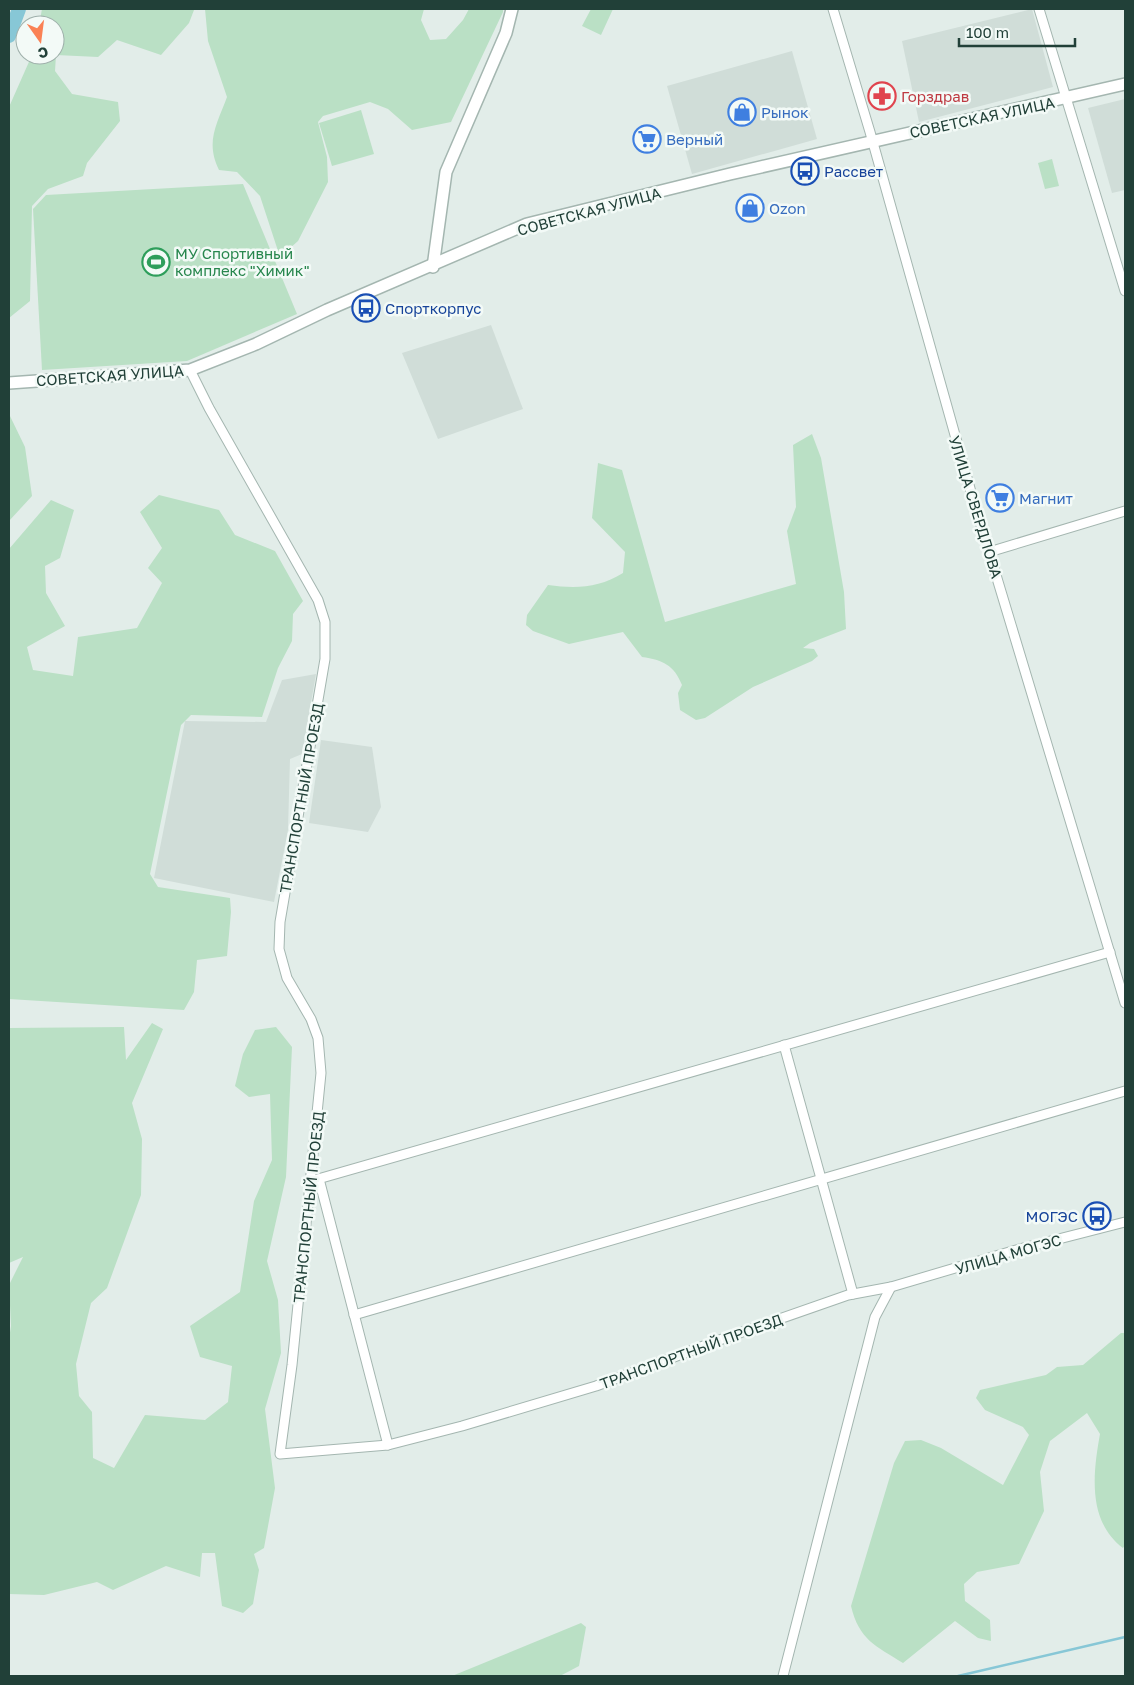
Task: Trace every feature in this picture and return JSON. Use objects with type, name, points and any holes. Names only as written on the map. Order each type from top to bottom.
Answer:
[{"type":"street","points":[[433,267],[446,172],[506,33],[512,9]]},
{"type":"street","name":"УЛИЦА СВЕРДЛОВА","points":[[833,9],[990,552],[1125,1003]]},
{"type":"street","points":[[1039,9],[1125,291]]},
{"type":"street","name":"СОВЕТСКАЯ УЛИЦА","points":[[9,383],[190,370],[256,344],[324,312],[433,267],[527,224],[872,141],[1067,99],[1125,84]]},
{"type":"street","name":"ТРАНСПОРТНЫЙ ПРОЕЗД","points":[[190,370],[209,408],[303,571],[318,600],[325,622],[325,659],[280,922],[280,950],[287,978],[311,1020],[318,1038],[321,1073],[315,1180],[280,1454],[388,1446],[596,1386],[762,1324],[853,1294],[891,1287]]},
{"type":"street","points":[[990,552],[1125,511]]},
{"type":"street","points":[[388,1446],[354,1315],[315,1180],[1110,952]]},
{"type":"street","points":[[784,1045],[853,1294]]},
{"type":"street","points":[[354,1315],[1125,1091]]},
{"type":"street","name":"УЛИЦА МОГЭС","points":[[891,1287],[1016,1250],[1125,1222]]},
{"type":"street","points":[[783,1676],[875,1317],[891,1287]]},
{"type":"shaded area","points":[[1032,9],[1053,87],[919,122],[902,41]]},
{"type":"shaded area","name":"Рынок","points":[[792,51],[817,139],[692,174],[667,86]]},
{"type":"shaded area","points":[[1125,99],[1125,190],[1112,193],[1088,108]]},
{"type":"shaded area","points":[[491,325],[523,409],[438,439],[402,353]]},
{"type":"shaded area","points":[[316,674],[302,754],[290,759],[288,830],[274,902],[154,878],[185,721],[266,722],[282,680]]},
{"type":"shaded area","points":[[321,740],[372,747],[381,807],[368,832],[309,823]]},
{"type":"green space","points":[[42,9],[194,10],[189,23],[161,55],[117,40],[98,57],[65,55],[65,15],[41,15]]},
{"type":"green space","points":[[205,9],[424,9],[421,20],[430,40],[446,39],[463,20],[469,9],[503,9],[503,12],[451,122],[412,130],[388,109],[370,102],[323,116],[318,122],[327,157],[328,182],[298,241],[280,257],[260,196],[237,172],[219,170],[215,160],[213,151],[214,133],[227,97],[208,41]]},
{"type":"green space","points":[[591,9],[613,9],[601,35],[582,26]]},
{"type":"green space","points":[[28,65],[55,65],[55,71],[72,94],[118,102],[120,121],[87,163],[83,176],[48,189],[32,206],[30,301],[9,318],[9,107]]},
{"type":"green space","points":[[361,110],[374,154],[332,166],[319,123]]},
{"type":"green space","points":[[1052,159],[1059,186],[1045,189],[1038,163]]},
{"type":"green space","name":"МУ Спортивный комплекс \"Химик\"","points":[[243,184],[297,314],[187,361],[42,370],[33,209],[46,195]]},
{"type":"green space","points":[[9,414],[25,447],[32,496],[9,521]]},
{"type":"green space","points":[[812,434],[821,458],[844,592],[846,629],[810,643],[803,648],[814,649],[818,656],[812,661],[753,687],[705,718],[696,720],[680,710],[678,693],[682,685],[671,668],[662,662],[642,657],[623,632],[569,644],[533,631],[526,625],[527,615],[548,585],[587,586],[605,582],[623,573],[625,552],[592,518],[598,463],[622,470],[665,622],[796,584],[787,531],[796,507],[793,445]]},
{"type":"green space","points":[[159,495],[219,510],[235,535],[275,551],[303,601],[293,614],[292,641],[278,668],[262,717],[191,715],[181,725],[150,874],[158,887],[230,898],[231,912],[227,956],[197,960],[194,992],[184,1010],[9,999],[9,549],[51,500],[74,510],[60,558],[45,566],[46,593],[65,626],[27,647],[33,670],[73,676],[78,637],[137,628],[162,583],[148,568],[162,548],[140,512]]},
{"type":"green space","points":[[152,1023],[163,1029],[132,1103],[142,1139],[141,1195],[107,1288],[91,1303],[76,1364],[79,1396],[92,1412],[93,1458],[114,1468],[145,1415],[205,1420],[228,1402],[232,1366],[200,1357],[190,1326],[240,1292],[254,1201],[272,1160],[270,1094],[249,1097],[235,1086],[243,1054],[255,1030],[276,1027],[292,1047],[286,1177],[267,1261],[278,1300],[281,1353],[265,1409],[275,1488],[264,1548],[254,1554],[259,1570],[253,1604],[243,1613],[222,1606],[215,1553],[202,1553],[200,1577],[166,1566],[113,1590],[97,1582],[44,1595],[9,1594],[9,1339],[11,1326],[9,1285],[23,1257],[9,1263],[9,1028],[124,1027],[126,1060]]},
{"type":"green space","points":[[1121,1333],[1125,1333],[1125,1545],[1123,1548],[1111,1537],[1103,1524],[1098,1510],[1095,1496],[1095,1480],[1100,1434],[1087,1413],[1050,1441],[1040,1472],[1044,1511],[1019,1564],[977,1572],[964,1584],[965,1601],[990,1620],[991,1641],[978,1638],[955,1621],[903,1663],[870,1641],[854,1618],[851,1606],[894,1463],[905,1441],[921,1440],[941,1448],[1003,1485],[1029,1435],[1023,1427],[985,1410],[976,1398],[980,1390],[1046,1375],[1057,1367],[1083,1365]]},
{"type":"green space","points":[[581,1623],[586,1627],[579,1666],[560,1676],[452,1676]]},
{"type":"waterway","points":[[9,36],[19,9]]},
{"type":"waterway","points":[[958,1676],[1125,1637]]},
{"type":"place","name":"Горздрав","points":[[882,96]]},
{"type":"place","name":"Рынок","points":[[742,112]]},
{"type":"place","name":"Верный","points":[[647,139]]},
{"type":"place","name":"Рассвет","points":[[805,171]]},
{"type":"place","name":"Ozon","points":[[750,208]]},
{"type":"place","name":"МУ Спортивный комплекс \"Химик\"","points":[[156,262]]},
{"type":"place","name":"Спорткорпус","points":[[366,308]]},
{"type":"place","name":"Магнит","points":[[1000,498]]},
{"type":"place","name":"МОГЭС","points":[[1097,1216]]}]
